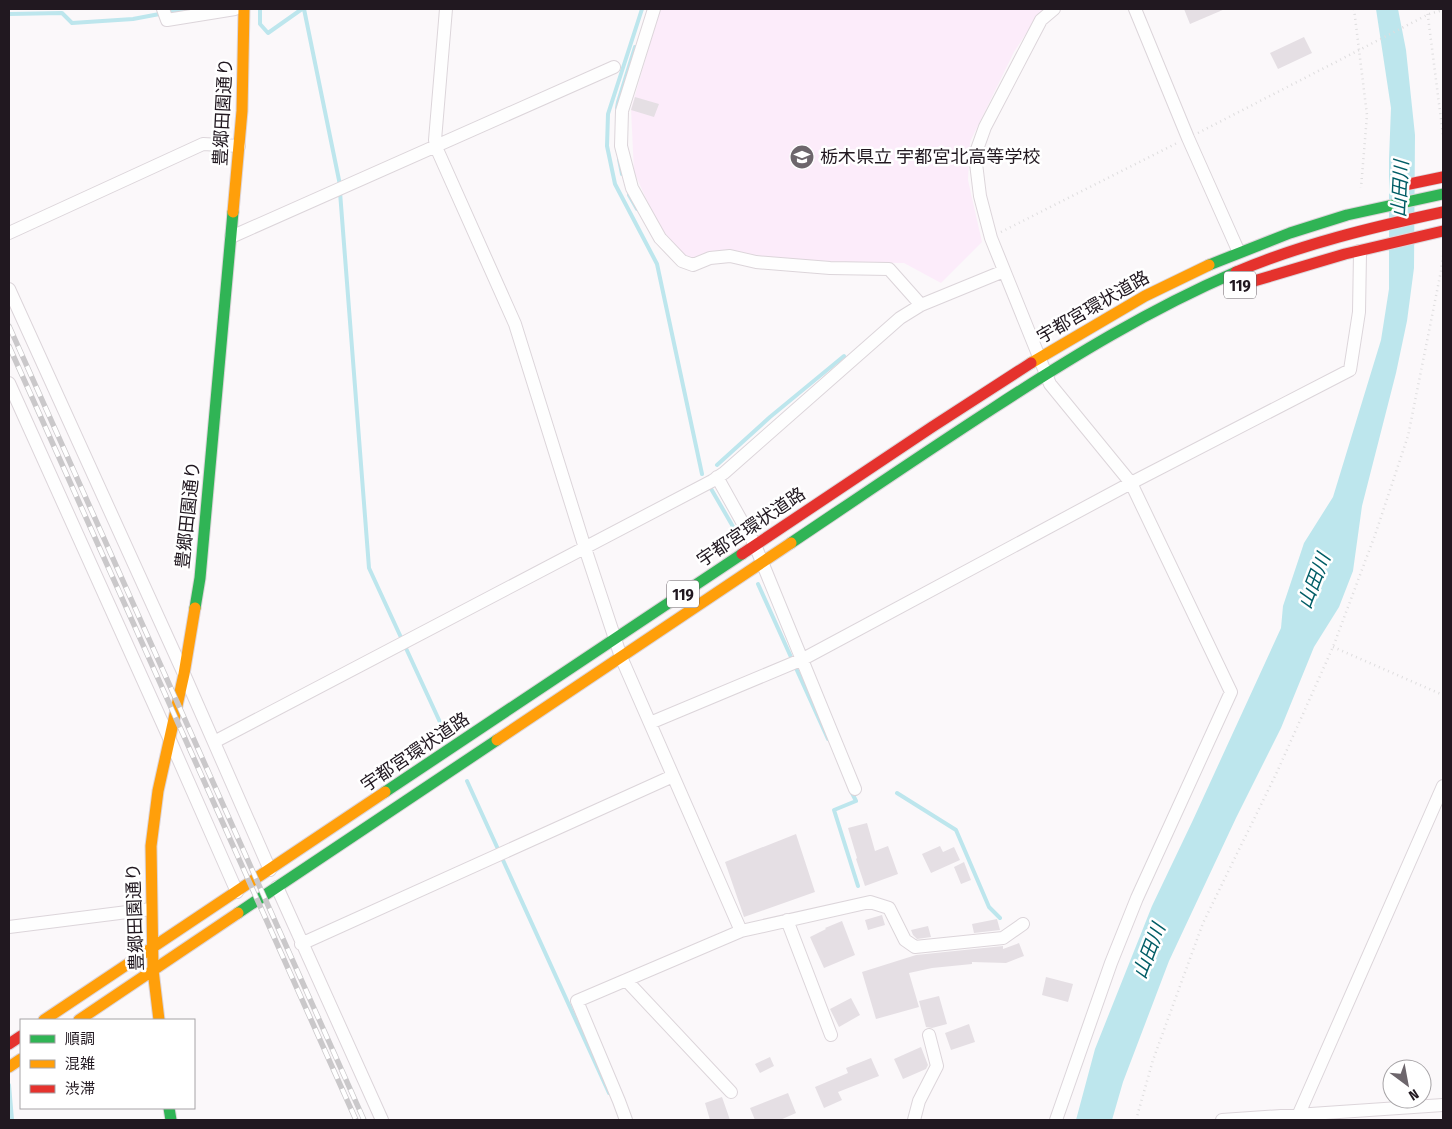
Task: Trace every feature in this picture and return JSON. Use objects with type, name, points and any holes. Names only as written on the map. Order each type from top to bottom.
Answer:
[{"type":"main road","name":"豊郷田園通り","points":[[159,1019],[151,909],[151,846],[158,791],[184,674],[200,578],[242,111],[244,9]]},
{"type":"main road","points":[[1392,188],[1441,177]]},
{"type":"main road","name":"宇都宮環状道路","points":[[45,1019],[932,427],[1040,357],[1145,296],[1198,269],[1290,233],[1347,215],[1443,194]]},
{"type":"main road","name":"宇都宮環状道路","points":[[80,1019],[941,442],[1047,373],[1137,320],[1217,281],[1285,254],[1346,234],[1443,212]]},
{"type":"main road","name":"119","points":[[1198,269],[1288,222]]},
{"type":"main road","name":"119","points":[[1245,284],[1345,254],[1443,231]]},
{"type":"main road","name":"119","points":[[1137,320],[1217,293]]},
{"type":"main road","points":[[9,1044],[20,1037]]},
{"type":"main road","points":[[9,1067],[20,1060]]},
{"type":"street","points":[[163,9],[167,20],[235,9]]},
{"type":"street","points":[[446,9],[435,140],[436,147],[514,324],[621,657],[741,931]]},
{"type":"street","points":[[654,9],[622,111],[621,146],[632,188],[660,238],[682,261],[693,265],[710,258],[730,256],[756,262],[830,268],[888,269],[921,305]]},
{"type":"street","points":[[1054,9],[1041,20],[985,128],[975,155],[980,196],[991,238],[1050,384],[1131,483],[1231,692],[1137,898],[1111,963],[1056,1120]]},
{"type":"street","points":[[1135,9],[1188,138],[1237,248]]},
{"type":"street","points":[[231,237],[614,67]]},
{"type":"street","points":[[9,233],[203,144],[239,146]]},
{"type":"street","points":[[650,723],[803,659],[1131,483],[1350,370],[1359,312],[1359,251]]},
{"type":"street","points":[[214,742],[724,473],[900,318],[921,305],[1004,271]]},
{"type":"street","points":[[9,289],[184,674],[270,870]]},
{"type":"street","points":[[9,383],[237,892]]},
{"type":"street","points":[[717,477],[755,545],[855,789]]},
{"type":"street","points":[[302,944],[673,776]]},
{"type":"street","points":[[1298,1116],[1443,786]]},
{"type":"street","points":[[277,888],[382,1120]]},
{"type":"street","points":[[626,1120],[577,1001],[741,931],[870,902],[889,908],[905,940],[915,947],[1003,938],[1023,924]]},
{"type":"street","points":[[9,927],[151,909]]},
{"type":"street","points":[[787,920],[831,1035]]},
{"type":"street","points":[[626,980],[731,1092]]},
{"type":"street","points":[[914,1120],[919,1101],[937,1066],[929,1035]]},
{"type":"street","points":[[1222,1120],[1443,1105]]},
{"type":"path","points":[[1354,9],[1368,115],[1361,188]]},
{"type":"path","points":[[1428,9],[1443,135]]},
{"type":"path","points":[[1363,48],[1429,14],[1443,10]]},
{"type":"path","points":[[1136,1120],[1153,1060],[1203,923],[1277,772],[1333,647],[1375,534],[1408,436],[1440,281],[1443,256]]},
{"type":"path","points":[[1333,647],[1443,695]]},
{"type":"shaded area","name":"栃木県立 宇都宮北高等学校","points":[[660,9],[1045,9],[1040,12],[1014,52],[970,142],[968,180],[982,242],[941,283],[904,263],[775,262],[742,254],[714,251],[688,260],[659,227],[634,172],[631,109]]},
{"type":"water","name":"山田川","points":[[1376,9],[1398,9],[1406,50],[1415,135],[1414,268],[1407,321],[1396,373],[1362,506],[1353,571],[1339,607],[1314,647],[1281,728],[1236,818],[1169,961],[1123,1082],[1112,1120],[1076,1120],[1095,1049],[1152,906],[1281,628],[1283,606],[1304,543],[1333,497],[1381,340],[1389,289],[1391,108]]},
{"type":"building","points":[[1184,9],[1225,9],[1190,24]]},
{"type":"building","points":[[1304,37],[1312,53],[1278,69],[1270,53]]},
{"type":"building","points":[[635,97],[659,104],[654,117],[631,110]]},
{"type":"building","points":[[867,823],[875,851],[888,846],[898,874],[865,886],[848,828]]},
{"type":"building","points":[[796,834],[815,892],[744,917],[725,862]]},
{"type":"building","points":[[940,846],[943,852],[954,847],[960,860],[931,873],[922,854]]},
{"type":"building","points":[[964,862],[971,880],[961,884],[954,867]]},
{"type":"building","points":[[882,915],[885,925],[868,930],[865,920]]},
{"type":"building","points":[[997,919],[1000,930],[974,933],[972,924]]},
{"type":"building","points":[[842,921],[855,955],[824,968],[810,937]]},
{"type":"building","points":[[928,926],[931,937],[917,939],[913,935],[911,930]]},
{"type":"building","points":[[1019,943],[1024,956],[1006,963],[972,962],[972,964],[932,968],[909,973],[919,1007],[876,1019],[862,972],[916,955],[1003,946],[1003,949]]},
{"type":"building","points":[[1046,977],[1073,984],[1068,1002],[1042,995]]},
{"type":"building","points":[[939,996],[947,1024],[932,1028],[926,1027],[919,1001]]},
{"type":"building","points":[[851,998],[860,1015],[839,1027],[830,1009]]},
{"type":"building","points":[[969,1024],[975,1042],[951,1050],[945,1033]]},
{"type":"building","points":[[921,1047],[928,1065],[926,1069],[903,1079],[894,1059]]},
{"type":"building","points":[[770,1057],[774,1066],[760,1073],[755,1064]]},
{"type":"building","points":[[871,1058],[879,1076],[838,1092],[842,1100],[824,1108],[815,1087],[848,1073],[846,1068]]},
{"type":"building","points":[[788,1093],[796,1113],[780,1120],[755,1120],[750,1108]]},
{"type":"building","points":[[722,1097],[730,1120],[710,1120],[705,1103]]},
{"type":"waterway","points":[[9,14],[62,13],[72,23],[133,19],[186,9]]},
{"type":"waterway","points":[[260,9],[260,24],[268,33],[302,9]]},
{"type":"waterway","points":[[304,9],[340,185]]},
{"type":"waterway","points":[[642,9],[608,114],[607,146],[615,184],[657,264],[702,474]]},
{"type":"waterway","points":[[617,108],[635,47]]},
{"type":"waterway","points":[[619,159],[622,174]]},
{"type":"waterway","points":[[340,192],[369,568],[445,733]]},
{"type":"waterway","points":[[629,195],[637,209]]},
{"type":"waterway","points":[[717,465],[770,417],[844,356]]},
{"type":"waterway","points":[[710,487],[739,537]]},
{"type":"waterway","points":[[758,584],[828,739]]},
{"type":"waterway","points":[[467,781],[609,1093]]},
{"type":"waterway","points":[[851,791],[856,801],[834,810],[858,886]]},
{"type":"waterway","points":[[897,793],[956,830],[989,907],[1000,918]]},
{"type":"waterway","points":[[9,1085],[12,1120]]},
{"type":"railway","points":[[9,326],[364,1120]]},
{"type":"railway","points":[[9,346],[356,1120]]},
{"type":"traffic: fast","points":[[1209,265],[1290,233],[1347,215],[1443,194]]},
{"type":"traffic: fast","points":[[195,608],[200,578],[233,212]]},
{"type":"traffic: fast","points":[[791,543],[1021,390],[1081,353],[1142,318],[1236,272]]},
{"type":"traffic: fast","points":[[385,792],[742,554]]},
{"type":"traffic: fast","points":[[238,913],[497,740]]},
{"type":"traffic: fast","points":[[169,1109],[171,1120]]},
{"type":"traffic: slow","points":[[233,212],[242,111],[244,9]]},
{"type":"traffic: slow","points":[[1031,363],[1145,296],[1209,265]]},
{"type":"traffic: slow","points":[[497,740],[791,543]]},
{"type":"traffic: slow","points":[[159,1019],[153,970],[151,846],[158,791],[184,674],[195,608]]},
{"type":"traffic: slow","points":[[45,1019],[385,792]]},
{"type":"traffic: slow","points":[[80,1019],[238,913]]},
{"type":"traffic: slow","points":[[9,1067],[20,1060]]},
{"type":"traffic: jam","points":[[1400,186],[1443,177]]},
{"type":"traffic: jam","points":[[1236,272],[1286,253],[1338,237],[1443,212]]},
{"type":"traffic: jam","points":[[1254,281],[1345,254],[1443,231]]},
{"type":"traffic: jam","points":[[742,554],[1031,363]]},
{"type":"traffic: jam","points":[[9,1044],[20,1037]]},
{"type":"place","name":"栃木県立 宇都宮北高等学校","points":[[802,157]]}]
